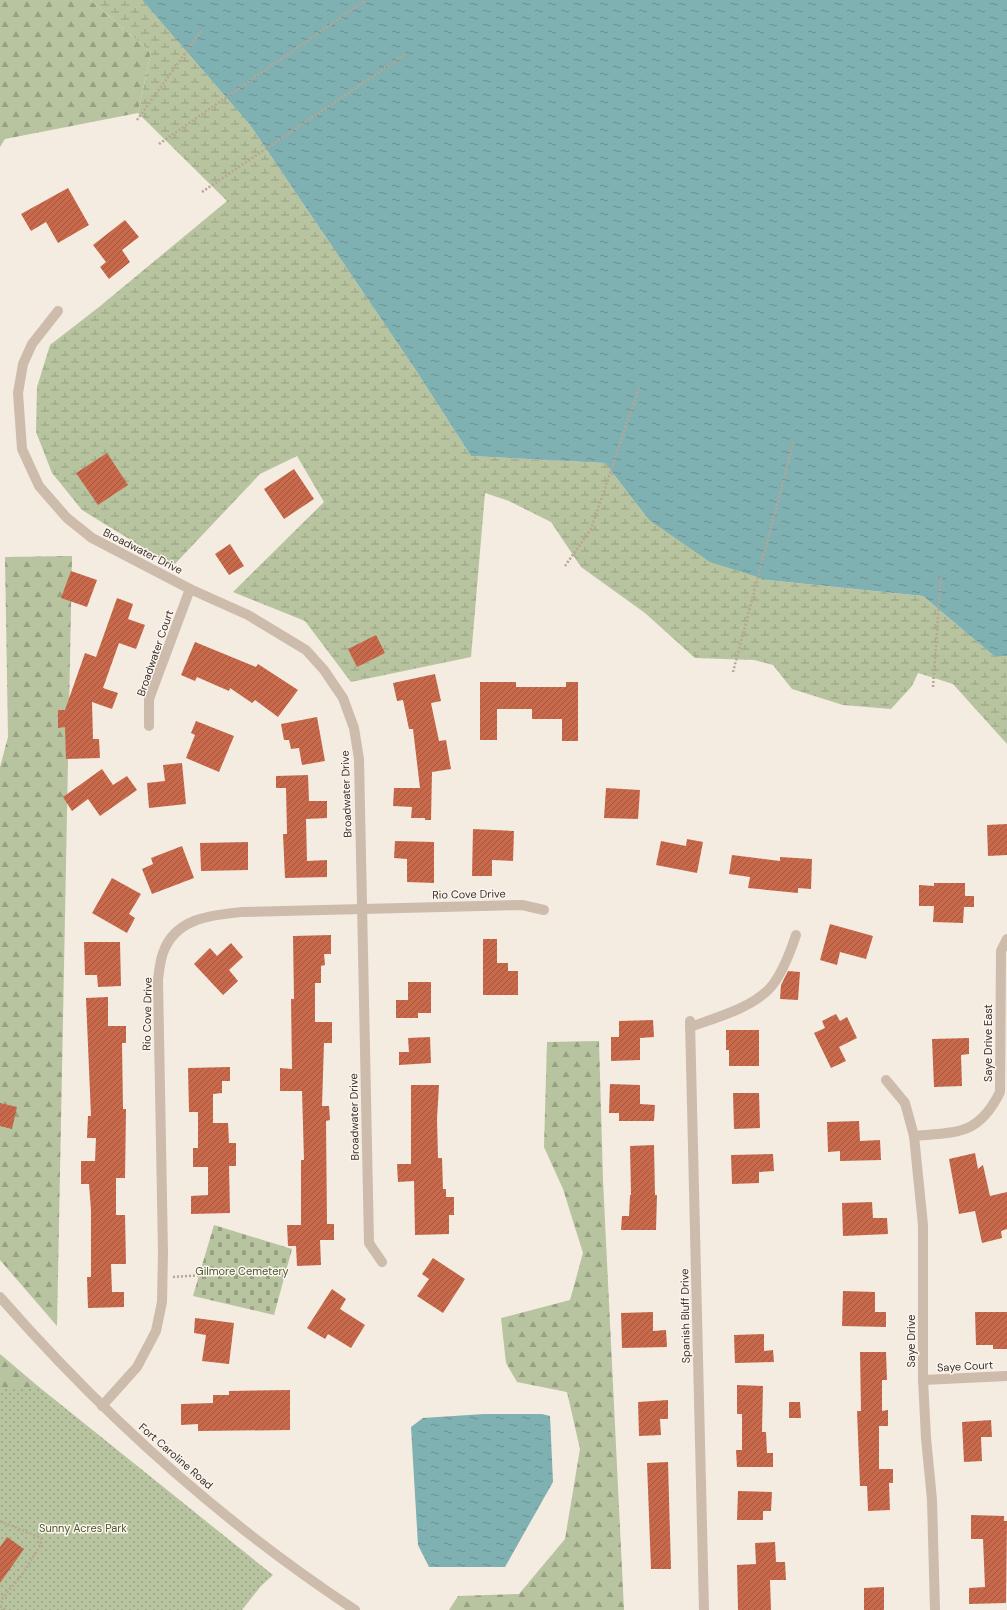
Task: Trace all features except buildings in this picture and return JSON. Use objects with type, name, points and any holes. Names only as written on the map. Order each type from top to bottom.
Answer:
[{"type":"street","name":"Broadwater Drive","points":[[58,311],[32,344],[23,364],[18,393],[22,449],[39,486],[67,518],[92,538],[190,589],[248,615],[306,650],[324,670],[343,698],[354,728],[359,759],[369,1243],[382,1262]]},
{"type":"street","name":"Broadwater Court","points":[[149,726],[150,699],[190,589]]},
{"type":"street","name":"Rio Cove Drive","points":[[102,1406],[137,1367],[149,1348],[160,1316],[163,1277],[157,1027],[158,980],[163,952],[175,933],[192,920],[218,914],[522,905],[544,910]]},
{"type":"street","name":"Spanish Bluff Drive","points":[[704,1610],[690,1024],[743,1007],[770,988],[790,953],[796,935]]},
{"type":"street","name":"Saye Drive East","points":[[914,1136],[964,1130],[978,1122],[991,1110],[1000,1092],[1000,951],[1007,939]]},
{"type":"street","name":"Saye Drive","points":[[886,1080],[905,1103],[914,1136],[923,1225],[923,1380],[926,1438],[932,1500],[935,1610]]},
{"type":"street","name":"Fort Caroline Road","points":[[0,1298],[102,1406],[175,1473],[243,1529],[323,1589],[355,1610]]},
{"type":"street","name":"Saye Court","points":[[923,1380],[1007,1376]]},
{"type":"path","points":[[159,144],[366,0]]},
{"type":"path","points":[[137,120],[202,30]]},
{"type":"path","points":[[202,192],[406,54]]},
{"type":"path","points":[[565,566],[591,529],[639,388]]},
{"type":"path","points":[[733,672],[794,440]]},
{"type":"path","points":[[933,687],[941,574]]},
{"type":"path","points":[[163,1277],[203,1275]]},
{"type":"path","points":[[0,1522],[41,1538],[41,1544],[22,1575],[0,1601]]},
{"type":"path","points":[[0,1606],[6,1610]]},
{"type":"green space","points":[[0,0],[90,0],[151,52],[138,113],[5,139],[0,147]]},
{"type":"green space","points":[[90,0],[142,0],[250,125],[415,369],[471,456],[605,463],[649,520],[767,580],[923,596],[994,656],[1007,656],[1007,744],[953,684],[918,673],[912,686],[891,709],[843,705],[792,689],[773,665],[754,660],[695,658],[645,613],[581,567],[551,522],[509,501],[485,493],[471,657],[351,682],[305,621],[233,592],[324,502],[297,456],[260,474],[173,566],[82,510],[52,473],[36,432],[37,387],[50,345],[99,307],[227,201],[138,113],[151,52]]},
{"type":"green space","points":[[72,556],[57,1326],[0,1260],[0,767],[8,737],[5,557]]},
{"type":"green space","points":[[599,1041],[603,1180],[624,1610],[449,1610],[458,1596],[519,1594],[565,1539],[580,1449],[567,1392],[517,1382],[506,1363],[501,1318],[570,1300],[583,1253],[563,1189],[544,1147],[547,1042]]},
{"type":"green space","name":"Gilmore Cemetery","points":[[214,1225],[292,1249],[274,1315],[193,1296]]},
{"type":"green space","points":[[0,1354],[39,1387],[0,1387]]},
{"type":"green space","name":"Sunny Acres Park","points":[[0,1387],[39,1387],[273,1575],[261,1586],[242,1610],[0,1610]]},
{"type":"water","points":[[142,0],[1007,0],[1007,656],[994,656],[923,596],[767,580],[710,562],[649,520],[605,463],[471,456],[415,369],[250,125]]},
{"type":"water","points":[[484,1414],[542,1414],[550,1416],[553,1482],[505,1567],[429,1567],[418,1545],[411,1427],[423,1418]]}]
